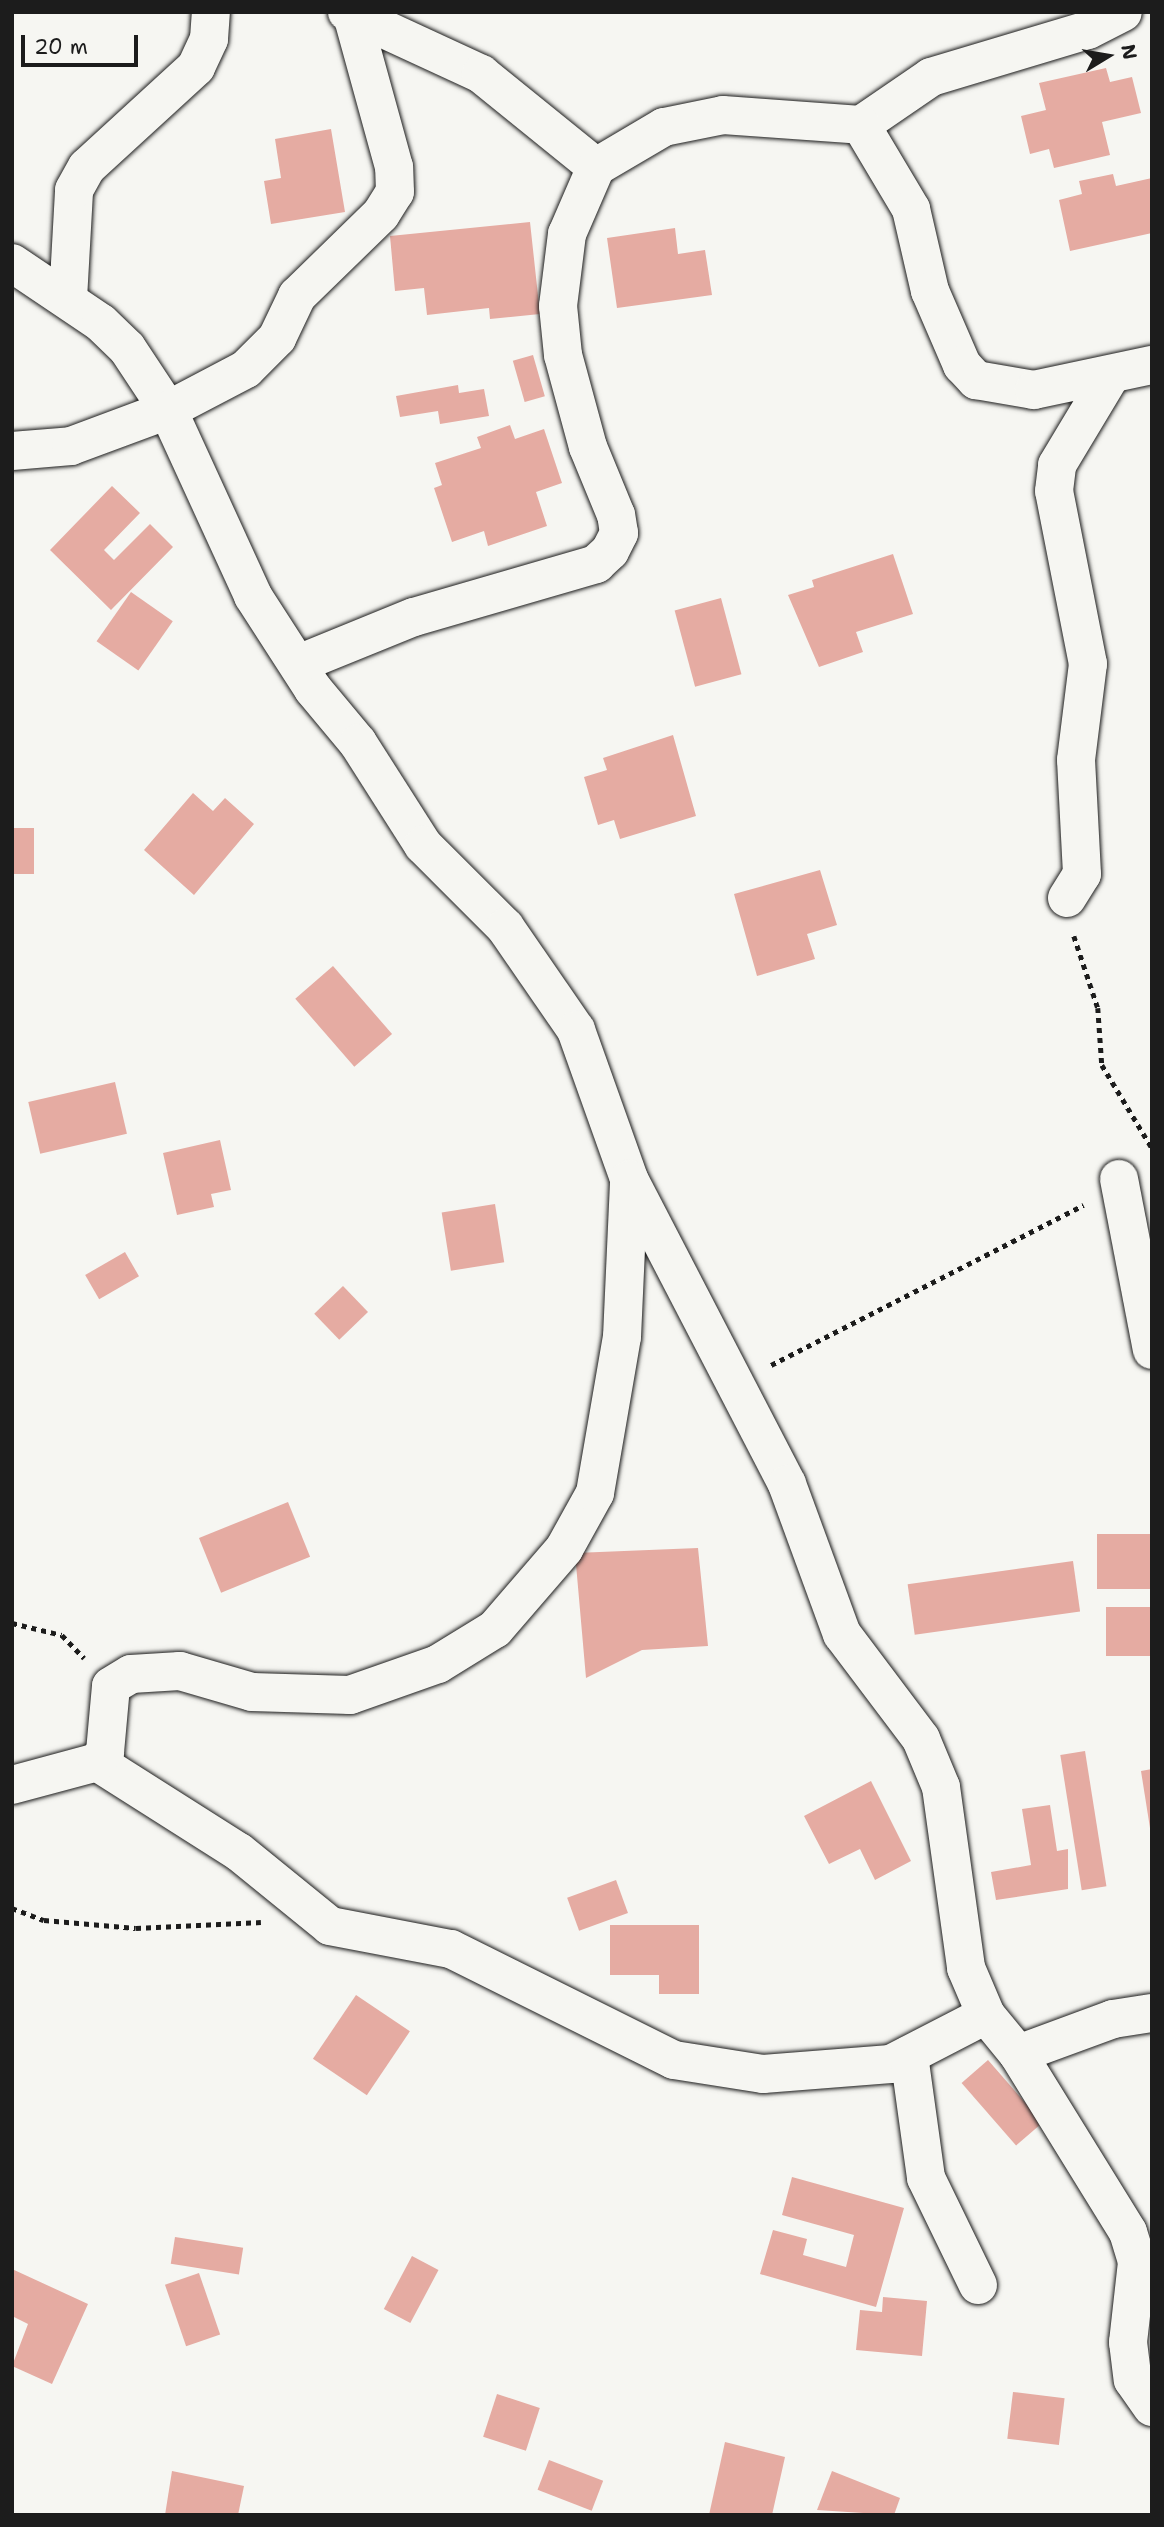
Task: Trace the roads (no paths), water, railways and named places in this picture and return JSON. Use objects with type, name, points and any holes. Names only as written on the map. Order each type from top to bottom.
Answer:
[{"type":"street","points":[[68,299],[74,190],[88,167],[196,67],[209,39],[211,12]]},
{"type":"street","points":[[298,664],[414,617],[596,564],[610,551],[619,533],[616,515],[574,400],[558,306],[567,234],[596,167],[664,127],[723,115],[861,125],[931,77],[1088,30],[1123,12]]},
{"type":"street","points":[[350,13],[481,74],[596,167]]},
{"type":"street","points":[[12,451],[71,446],[168,410],[246,369],[277,338],[297,296],[395,192],[387,132],[366,84],[350,13]]},
{"type":"street","points":[[861,125],[911,209],[930,291],[962,365],[976,380],[1034,390],[1152,365]]},
{"type":"street","points":[[12,263],[68,299],[127,348],[168,410],[253,596],[423,845],[505,926],[576,1030],[629,1179],[673,1275],[739,1382],[787,1484],[842,1634],[921,1739],[940,1787],[966,1968],[986,2015],[1017,2054],[1128,2232],[1137,2262],[1128,2342],[1133,2380],[1152,2407]]},
{"type":"street","points":[[1067,898],[1082,874],[1076,760],[1088,664],[1054,491],[1057,466],[1111,375]]},
{"type":"street","points":[[12,1785],[97,1762],[106,1752],[111,1686],[152,1669],[252,1692],[350,1695],[438,1664],[495,1629],[564,1549],[594,1493],[622,1337],[629,1179]]},
{"type":"street","points":[[1119,1179],[1152,1350]]},
{"type":"street","points":[[97,1762],[239,1852],[330,1926],[451,1949],[674,2060],[763,2074],[891,2064],[986,2015]]},
{"type":"street","points":[[1017,2054],[1113,2019],[1152,2014]]},
{"type":"street","points":[[909,2055],[926,2178],[978,2285]]}]
